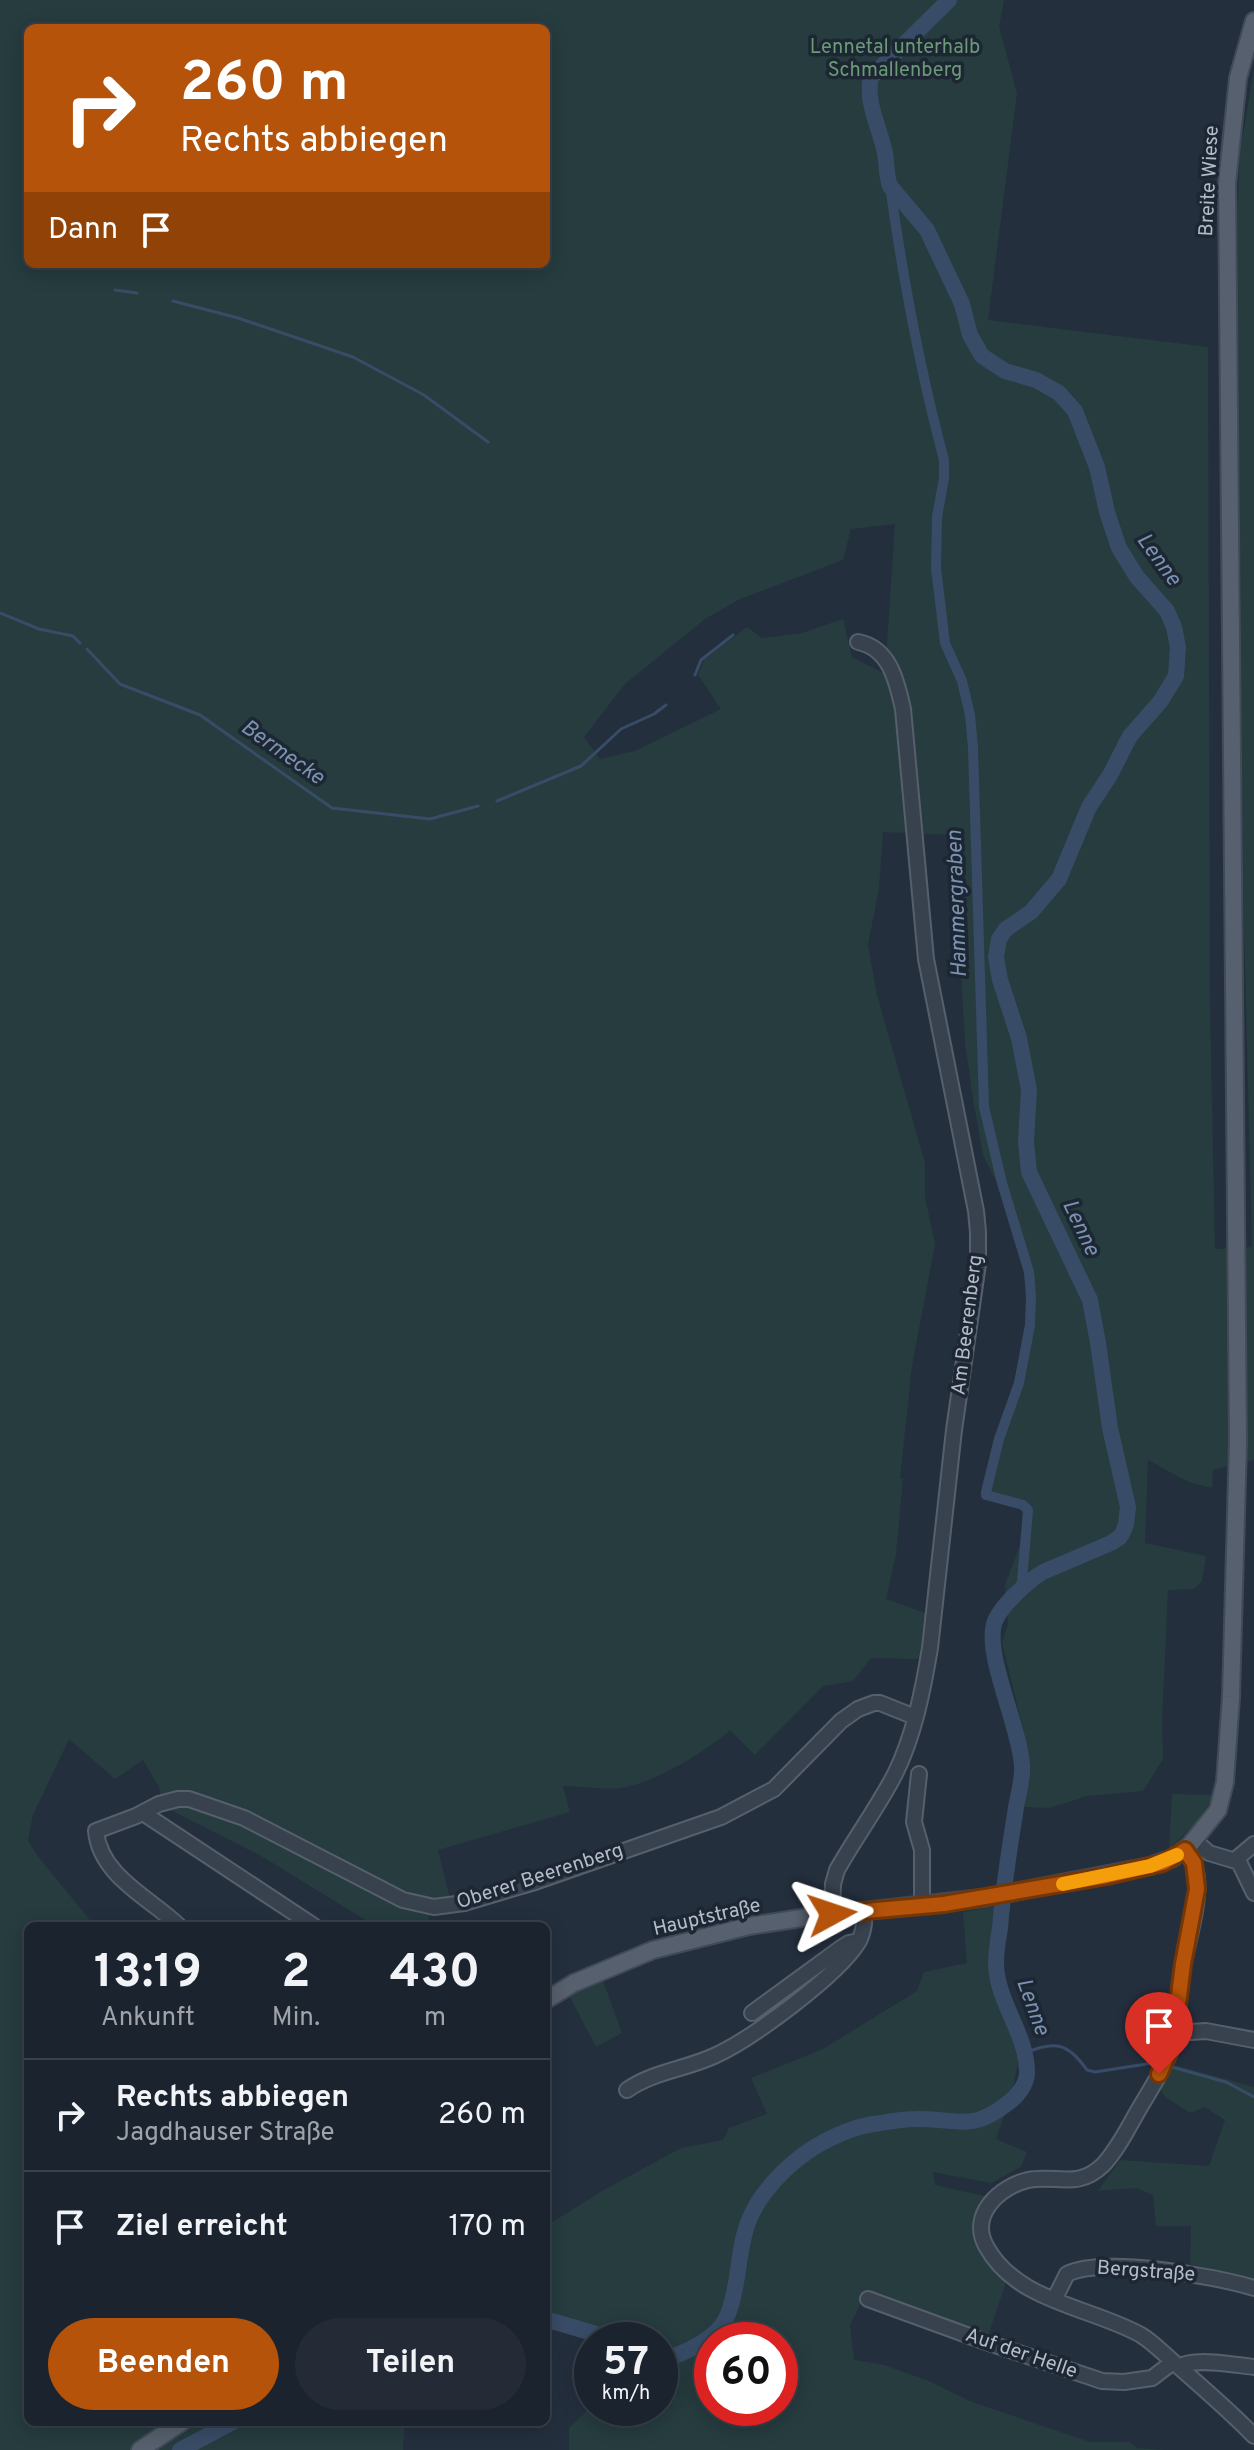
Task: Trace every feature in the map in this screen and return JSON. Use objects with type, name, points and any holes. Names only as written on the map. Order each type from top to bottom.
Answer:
[{"type":"main road","name":"Breite Wiese","points":[[1234,1593],[1238,1442],[1227,197],[1238,78],[1254,21]]},
{"type":"main road","name":"Hauptstraße","points":[[550,1998],[574,1983],[653,1950],[749,1926],[1016,1893],[1163,1863],[1190,1845],[1218,1810],[1225,1782],[1234,1593]]},
{"type":"main road","points":[[140,2450],[176,2426]]},
{"type":"street","name":"Am Beerenberg","points":[[832,1914],[837,1870],[895,1773],[915,1717],[930,1648],[954,1430],[978,1264],[978,1232],[926,959],[903,709],[886,660],[873,647],[858,642]]},
{"type":"street","name":"Oberer Beerenberg","points":[[143,1813],[171,1800],[189,1799],[244,1818],[403,1900],[424,1906],[445,1907],[535,1882],[721,1817],[774,1789],[841,1721],[866,1705],[886,1705],[915,1717]]},
{"type":"street","points":[[918,1778],[914,1822],[922,1850],[922,1906]]},
{"type":"street","points":[[174,1922],[116,1873],[105,1860],[96,1831],[143,1813],[308,1922]]},
{"type":"street","points":[[1235,1860],[1254,1844]]},
{"type":"street","points":[[1190,1845],[1235,1860],[1242,1866],[1254,1893]]},
{"type":"street","points":[[1190,1845],[1197,1889],[1171,2052],[1111,2156],[1096,2171],[1062,2181],[1026,2181],[1005,2191],[983,2213],[981,2233],[991,2253],[1024,2284],[1054,2300],[1141,2335],[1254,2436]]},
{"type":"street","points":[[627,2090],[639,2082],[697,2063],[732,2047],[813,1987],[849,1955],[859,1941],[863,1932],[864,1911]]},
{"type":"street","points":[[752,2013],[841,1948],[859,1941]]},
{"type":"street","points":[[1175,2033],[1206,2031],[1254,2040]]},
{"type":"street","name":"Bergstraße","points":[[1054,2300],[1067,2274],[1102,2265],[1211,2278],[1254,2288]]},
{"type":"street","name":"Auf der Helle","points":[[868,2299],[1102,2381],[1152,2378],[1176,2365]]},
{"type":"street","points":[[1176,2365],[1196,2362],[1254,2367]]},
{"type":"green space","name":"Lennetal unterhalb Schmallenberg","points":[[0,0],[1004,0],[999,27],[1017,93],[988,320],[1208,347],[1210,1006],[1215,1249],[1252,1247],[1243,884],[1237,216],[1240,152],[1254,70],[1254,1460],[1213,1470],[1212,1488],[1185,1480],[1148,1460],[1145,1543],[1206,1556],[1202,1581],[1194,1589],[1168,1590],[1163,1759],[1143,1791],[1087,1796],[1049,1808],[1025,1807],[1024,1733],[1002,1643],[1008,1624],[1005,1585],[1029,1513],[1023,1505],[986,1495],[999,1439],[1019,1383],[1030,1325],[1029,1272],[1008,1205],[983,1155],[973,1099],[965,1042],[953,835],[883,832],[879,888],[868,945],[877,995],[925,1163],[925,1197],[935,1244],[912,1366],[900,1478],[903,1479],[896,1554],[886,1599],[928,1614],[923,1659],[871,1658],[853,1681],[823,1686],[755,1755],[730,1730],[695,1756],[652,1779],[619,1788],[563,1786],[570,1812],[438,1850],[451,1903],[429,1908],[429,1922],[369,1922],[263,1857],[163,1806],[159,1787],[143,1760],[115,1779],[69,1739],[33,1815],[28,1841],[92,1922],[24,1922],[24,2426],[405,2426],[403,2450],[0,2450]],"holes":[[[895,524],[885,674],[852,657],[843,619],[802,633],[762,638],[747,627],[704,660],[698,675],[721,709],[635,751],[600,759],[584,737],[625,684],[705,619],[740,599],[843,560],[851,529]]]},
{"type":"green space","points":[[1172,1794],[1215,1795],[1194,1825],[1169,1849]]},
{"type":"green space","points":[[998,1906],[992,1962],[996,1996],[1019,2057],[1012,2094],[996,2139],[1027,2152],[1021,2167],[991,2183],[933,2172],[935,2185],[989,2197],[979,2210],[973,2233],[979,2252],[1006,2282],[988,2336],[862,2301],[850,2325],[854,2360],[884,2365],[929,2381],[972,2402],[1090,2442],[1130,2442],[1137,2448],[1163,2450],[569,2450],[569,2428],[574,2423],[574,2426],[678,2426],[678,2322],[574,2322],[574,2328],[556,2317],[550,2317],[550,2224],[681,2148],[723,2140],[729,2128],[767,2114],[751,2078],[823,2049],[917,1991],[924,1972],[967,1963],[963,1912]]},
{"type":"green space","points":[[602,1978],[622,2033],[596,2047],[569,1995]]},
{"type":"green space","points":[[1174,2065],[1254,2087],[1254,2280],[1190,2264],[1191,2226],[1156,2226],[1153,2195],[1136,2188],[1098,2191],[1120,2160],[1209,2166],[1225,2120],[1205,2107],[1190,2113],[1165,2097],[1160,2088]]},
{"type":"waterway","name":"Lenne","points":[[678,2354],[709,2338],[723,2323],[732,2303],[749,2220],[760,2199],[776,2180],[804,2155],[837,2135],[872,2124],[912,2119],[964,2122],[984,2118],[1011,2100],[1023,2086],[1027,2074],[1023,2046],[1001,1992],[996,1964],[1006,1871],[1022,1772],[1016,1732],[994,1655],[994,1624],[1008,1602],[1037,1576],[1120,1537],[1126,1524],[1128,1507],[1110,1428],[1090,1300],[1029,1172],[1026,1142],[1029,1090],[1019,1038],[1000,980],[996,957],[999,939],[1006,929],[1031,912],[1059,879],[1089,807],[1130,736],[1160,702],[1176,676],[1178,647],[1167,611],[1137,577],[1119,548],[1097,467],[1075,411],[1059,393],[1036,380],[1005,371],[982,356],[970,335],[962,304],[927,230],[890,186],[885,153],[871,105],[871,77],[949,0]]},
{"type":"waterway","name":"Hammergraben","points":[[890,186],[913,324],[944,460],[937,517],[936,568],[945,643],[962,681],[973,748],[984,1107],[1002,1183],[1029,1272],[1030,1325],[1019,1383],[999,1439],[986,1492],[986,1495],[1023,1505],[1028,1510],[1019,1593]]},
{"type":"waterway","points":[[115,290],[137,293]]},
{"type":"waterway","points":[[173,301],[238,318],[353,357],[424,395],[488,442]]},
{"type":"waterway","name":"Bermecke","points":[[0,613],[39,629],[73,636],[80,643]]},
{"type":"waterway","name":"Bermecke","points":[[695,675],[701,660],[733,635]]},
{"type":"waterway","name":"Bermecke","points":[[87,649],[120,684],[200,715],[332,808],[430,819],[478,806]]},
{"type":"waterway","name":"Bermecke","points":[[497,801],[581,766],[621,729],[666,705]]},
{"type":"waterway","points":[[1025,2053],[1045,2046],[1060,2046],[1074,2054],[1087,2070],[1095,2072],[1160,2064]]},
{"type":"waterway","points":[[1168,2066],[1226,2082],[1254,2097]]},
{"type":"waterway","name":"Lenne","points":[[550,2321],[574,2328]]},
{"type":"waterway","name":"Lenne","points":[[180,2450],[225,2426]]},
{"type":"slow traffic","points":[[1063,1884],[1163,1863],[1177,1855]]},
{"type":"route","points":[[832,1914],[944,1904],[1016,1893],[1163,1863],[1185,1850],[1194,1863],[1197,1876],[1196,1903],[1183,1964],[1173,2043],[1159,2074]]}]
